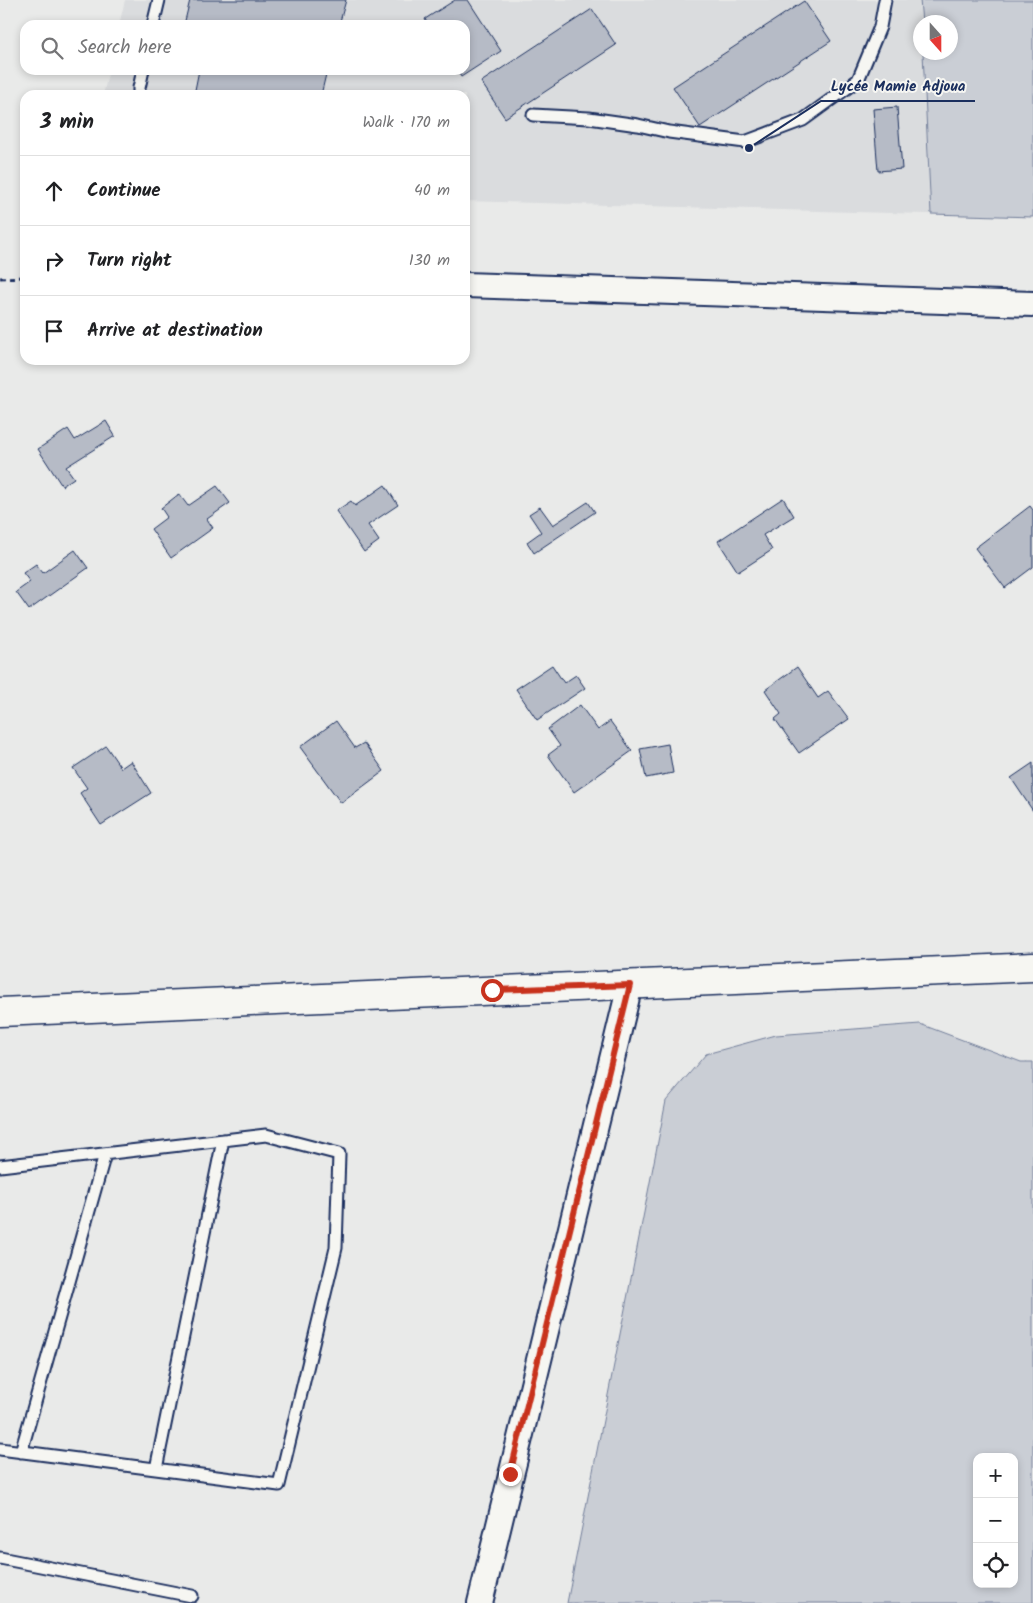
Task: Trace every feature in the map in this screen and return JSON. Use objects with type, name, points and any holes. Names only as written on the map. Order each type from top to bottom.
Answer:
[{"type":"street","points":[[470,285],[1033,304]]},
{"type":"street","points":[[0,1012],[1033,967]]},
{"type":"street","points":[[480,1603],[630,985]]},
{"type":"lane","points":[[154,20],[159,0]]},
{"type":"lane","points":[[533,115],[628,124],[669,132],[745,142],[802,120],[858,80],[880,27],[885,0]]},
{"type":"lane","points":[[140,90],[142,75]]},
{"type":"lane","points":[[0,1166],[266,1135],[339,1154],[336,1248],[279,1485],[0,1449]]},
{"type":"lane","points":[[156,1469],[223,1140]]},
{"type":"lane","points":[[21,1452],[105,1154]]},
{"type":"lane","points":[[0,1558],[192,1596]]},
{"type":"path","points":[[0,278],[20,277]]},
{"type":"shaded area","points":[[125,0],[1033,0],[1033,217],[470,201],[470,90],[104,90],[108,75],[470,75],[470,20],[120,20]]},
{"type":"shaded area","points":[[920,0],[1033,0],[1033,217],[931,214],[923,60],[958,60],[958,15],[921,15]]},
{"type":"shaded area","points":[[920,1024],[1021,1062],[1033,1062],[1033,1603],[567,1603],[666,1101],[706,1054],[776,1035]]},
{"type":"building","points":[[190,0],[346,0],[340,20],[185,20]]},
{"type":"building","points":[[455,0],[468,0],[501,51],[470,71],[470,20],[425,19]]},
{"type":"building","points":[[804,1],[831,41],[700,127],[673,87]]},
{"type":"building","points":[[592,9],[616,45],[505,118],[481,82]]},
{"type":"building","points":[[198,75],[326,75],[322,90],[195,90]]},
{"type":"building","points":[[897,107],[902,169],[878,171],[873,109]]},
{"type":"building","points":[[106,421],[115,436],[66,467],[74,478],[62,486],[38,449],[68,429],[75,440]]},
{"type":"building","points":[[385,485],[398,505],[368,525],[379,541],[364,552],[336,511],[351,501],[355,506]]},
{"type":"building","points":[[217,486],[230,503],[207,519],[213,528],[171,558],[151,529],[167,517],[161,508],[179,494],[188,506]]},
{"type":"building","points":[[783,498],[794,516],[763,535],[772,550],[738,572],[718,541]]},
{"type":"building","points":[[588,502],[595,512],[534,553],[527,542],[541,532],[529,514],[540,507],[553,525]]},
{"type":"building","points":[[1030,506],[1033,510],[1033,567],[1005,588],[975,548]]},
{"type":"building","points":[[75,550],[88,568],[29,610],[16,592],[30,582],[23,573],[36,564],[43,573]]},
{"type":"building","points":[[552,665],[564,683],[576,675],[585,688],[537,720],[516,689]]},
{"type":"building","points":[[797,667],[818,698],[828,691],[849,719],[799,753],[775,719],[781,714],[765,690]]},
{"type":"building","points":[[580,705],[598,730],[610,721],[632,751],[574,792],[548,755],[560,746],[548,729]]},
{"type":"building","points":[[336,721],[355,748],[364,743],[384,771],[341,803],[300,747]]},
{"type":"building","points":[[668,744],[673,773],[646,778],[640,749]]},
{"type":"building","points":[[106,746],[121,768],[131,761],[151,793],[101,825],[80,793],[87,788],[73,768]]},
{"type":"building","points":[[1033,763],[1033,811],[1011,778]]},
{"type":"place","name":"Lycée Mamie Adjoua","points":[[749,148]]},
{"type":"route","points":[[492,990],[630,985],[510,1474]]}]
